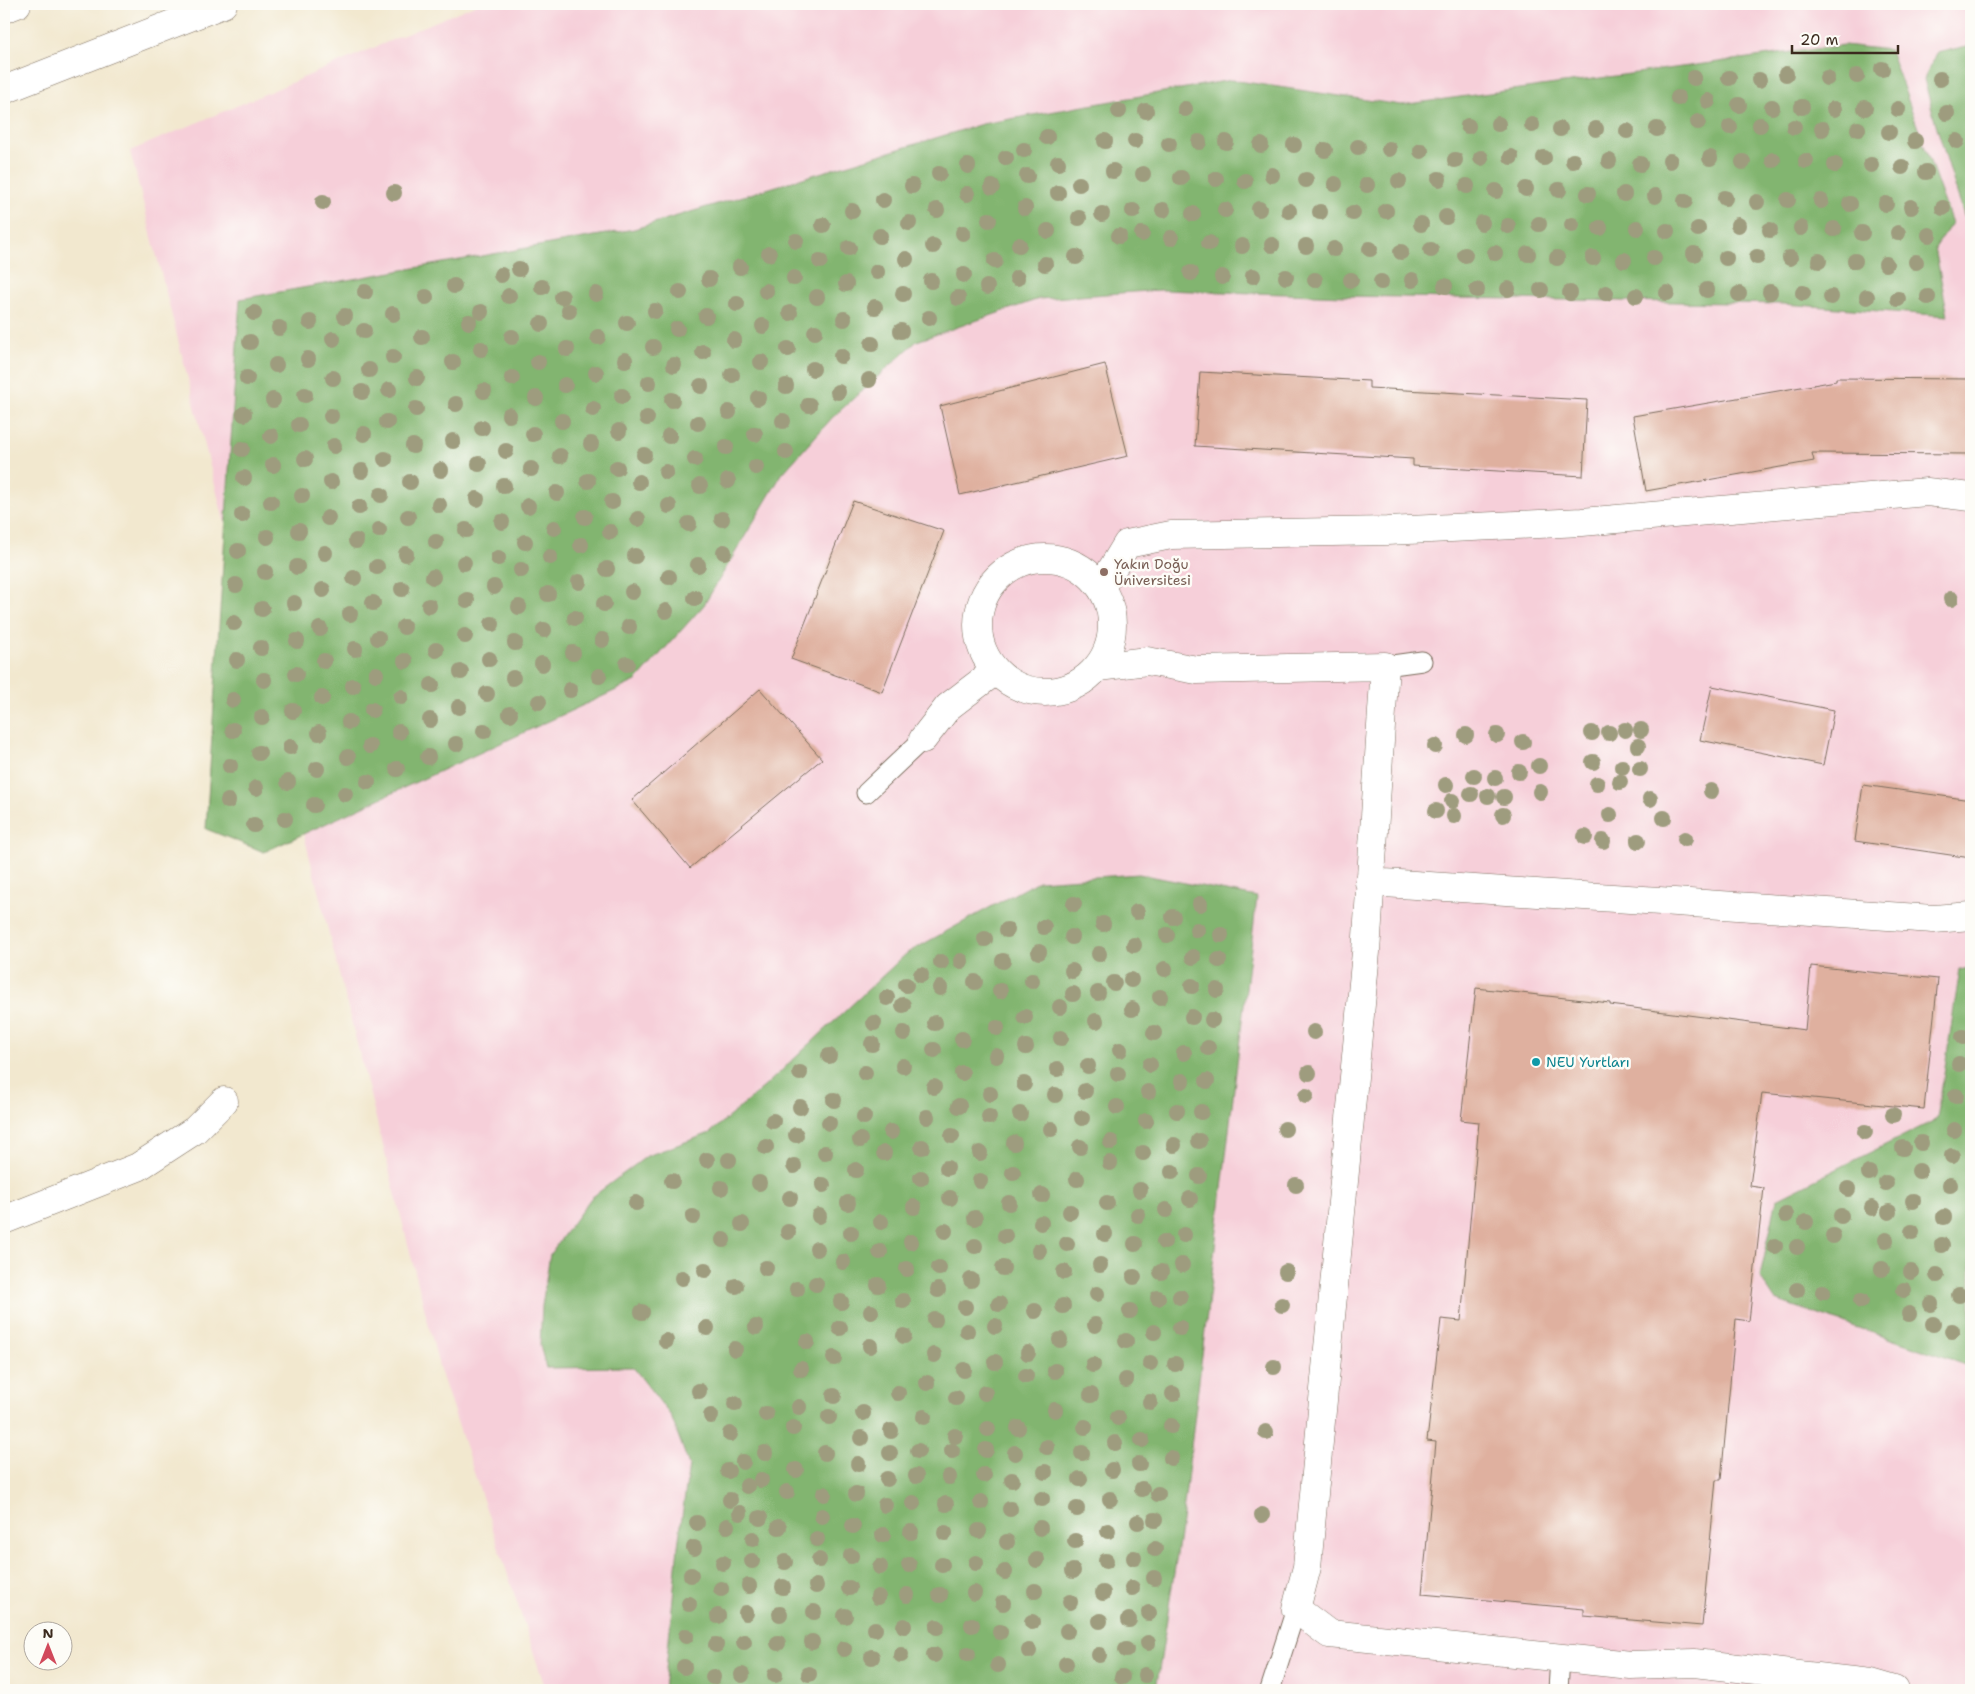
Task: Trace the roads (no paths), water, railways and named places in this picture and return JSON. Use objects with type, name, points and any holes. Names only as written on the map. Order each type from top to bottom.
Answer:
[{"type":"main road","points":[[4,9],[17,4]]},
{"type":"main road","points":[[4,90],[223,4]]},
{"type":"main road","points":[[1101,587],[1127,544],[1171,535],[1387,531],[1582,522],[1927,492],[1971,496]]},
{"type":"main road","points":[[1047,557],[1068,561],[1086,571],[1101,587],[1110,606],[1113,626],[1109,647],[1098,667],[1081,683],[1059,692],[1036,692],[1014,685],[995,671],[982,652],[977,629],[980,606],[990,585],[1007,569],[1026,560],[1047,557]]},
{"type":"main road","points":[[1098,667],[1147,662],[1197,670],[1385,666],[1365,962],[1306,1567],[1296,1609],[1329,1634],[1631,1665],[1694,1663],[1870,1683],[1894,1690]]},
{"type":"main road","points":[[923,739],[948,707],[995,671]]},
{"type":"main road","points":[[1369,882],[1924,918],[1971,916]]},
{"type":"main road","points":[[4,1220],[138,1167],[195,1130],[224,1101]]},
{"type":"lane","points":[[1385,666],[1422,661]]},
{"type":"lane","points":[[866,793],[923,739]]},
{"type":"lane","points":[[1270,1690],[1296,1609]]},
{"type":"lane","points":[[1558,1690],[1560,1658]]},
{"type":"place","name":"Yakın Doğu Üniversitesi","points":[[1104,572]]},
{"type":"place","name":"NEU Yurtları","points":[[1536,1062]]}]
